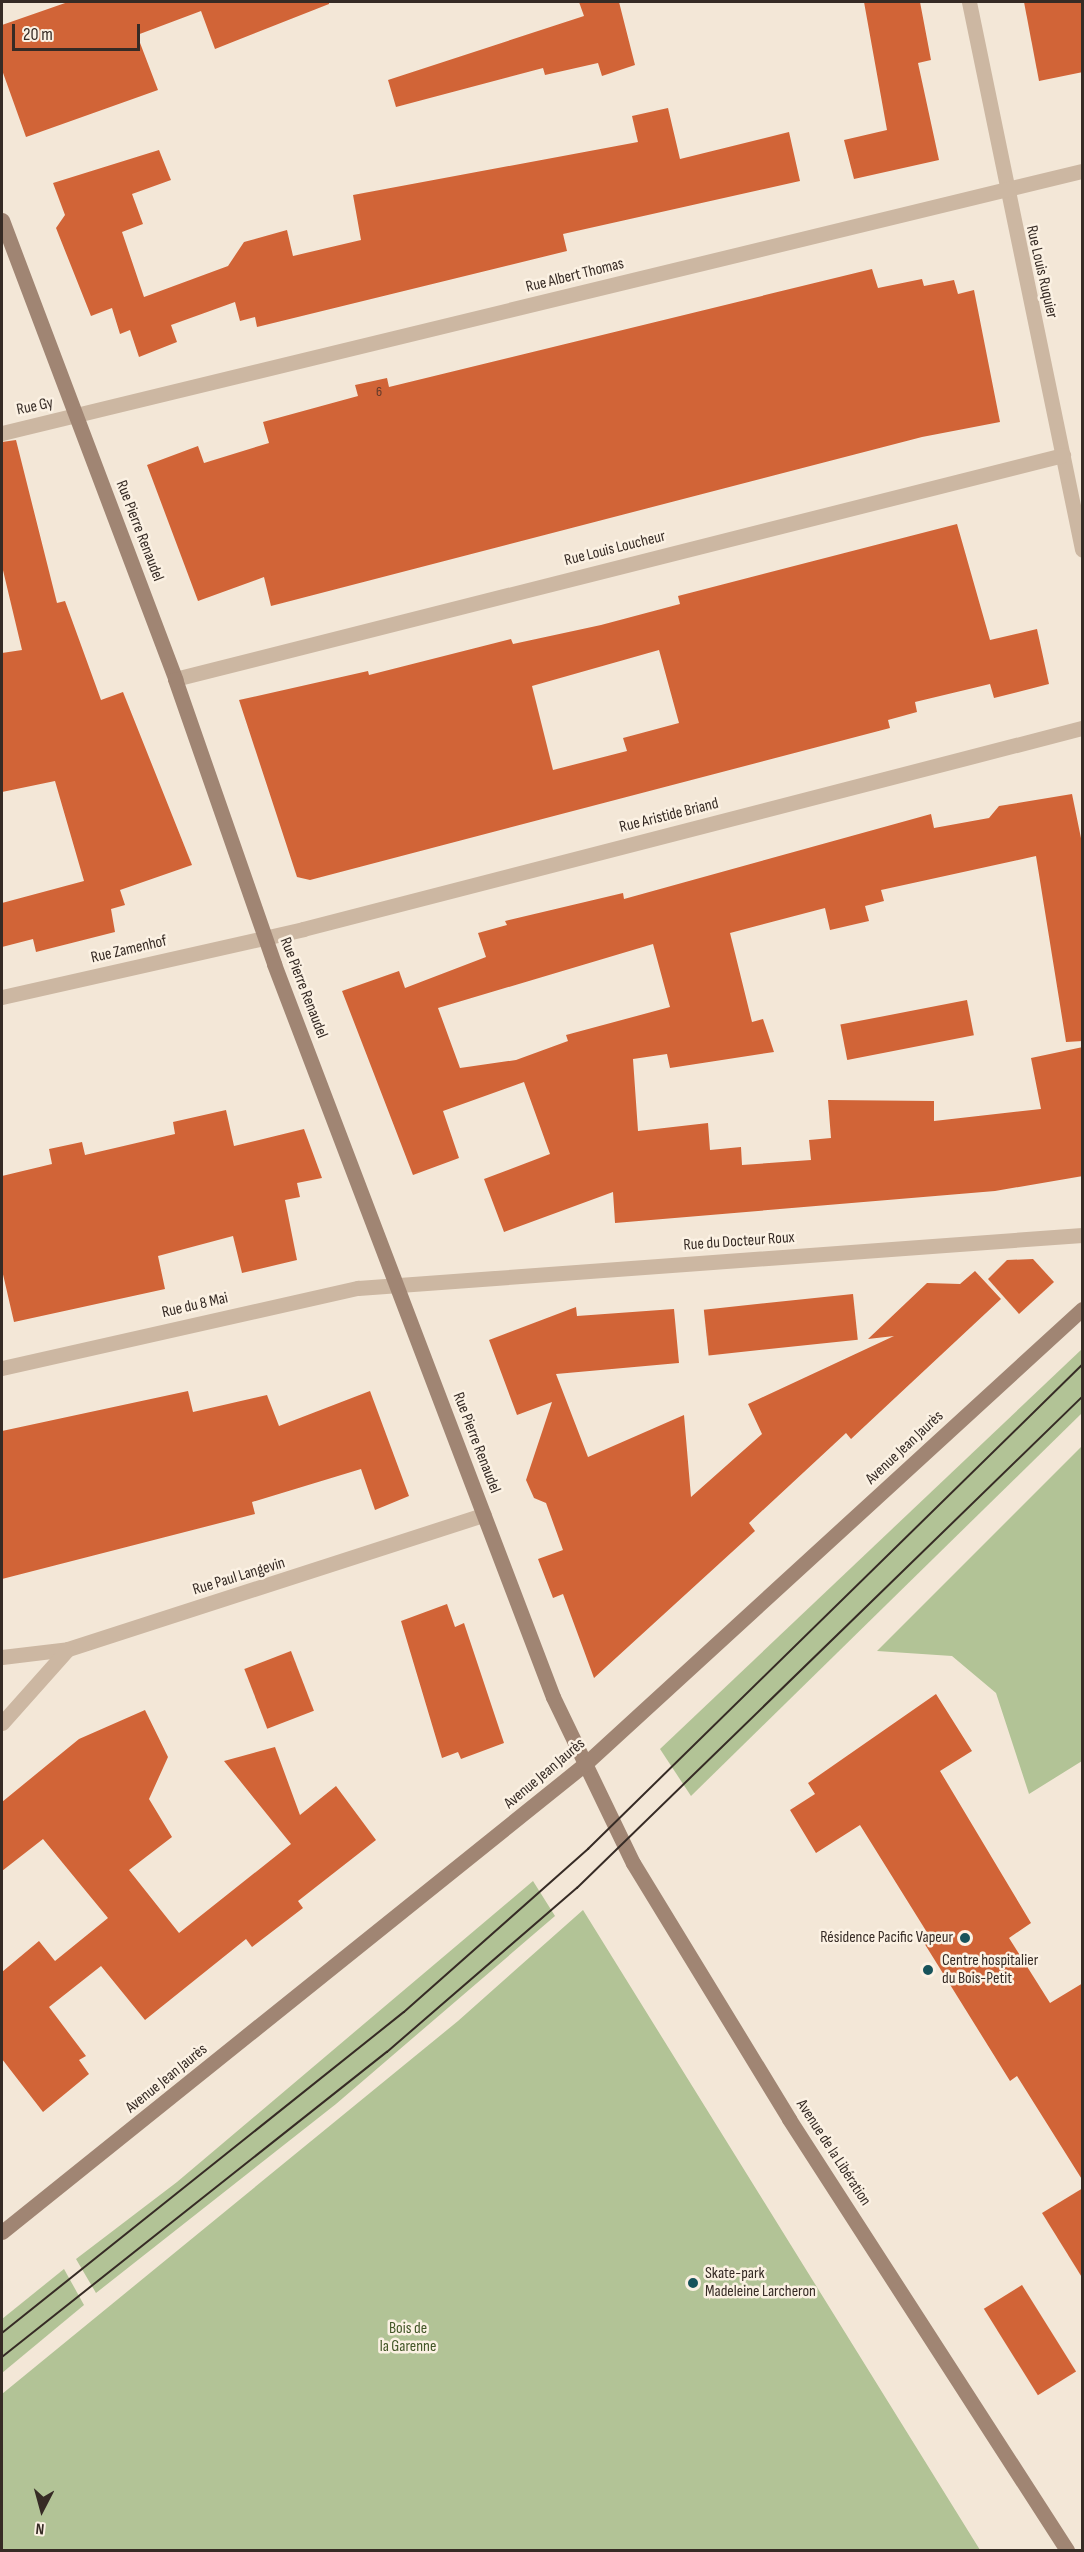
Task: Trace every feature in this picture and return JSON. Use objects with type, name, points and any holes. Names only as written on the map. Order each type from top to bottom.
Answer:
[{"type":"street","name":"Rue Louis Ruquier","points":[[969,2],[1004,191],[1083,549]]},
{"type":"street","name":"Rue Albert Thomas","points":[[75,415],[1083,171]]},
{"type":"street","name":"Rue Pierre Renaudel","points":[[2,220],[175,679],[264,936],[552,1697],[585,1764]]},
{"type":"street","name":"Rue Gy","points":[[2,433],[75,415]]},
{"type":"street","name":"Rue Louis Loucheur","points":[[175,679],[1063,455]]},
{"type":"street","name":"Rue Aristide Briand","points":[[264,936],[1083,728]]},
{"type":"street","name":"Rue Zamenhof","points":[[2,997],[264,936]]},
{"type":"street","name":"Rue du Docteur Roux","points":[[397,1284],[1083,1235]]},
{"type":"street","name":"Rue du 8 Mai","points":[[2,1368],[358,1288],[397,1284]]},
{"type":"street","name":"Avenue Jean Jaurès","points":[[2,2232],[585,1764],[1083,1309]]},
{"type":"street","name":"Rue Paul Langevin","points":[[2,1657],[68,1649],[484,1515]]},
{"type":"street","points":[[2,1723],[68,1649]]},
{"type":"street","name":"Avenue de la Libération","points":[[585,1764],[633,1863],[789,2119],[1067,2550]]},
{"type":"green space","points":[[1082,1349],[1082,1413],[691,1796],[660,1749]]},
{"type":"green space","points":[[1082,1446],[1082,1761],[1029,1794],[996,1693],[952,1656],[877,1651]]},
{"type":"green space","points":[[533,1881],[555,1916],[336,2104],[96,2293],[76,2259],[177,2182]]},
{"type":"green space","name":"Bois de la Garenne","points":[[583,1910],[980,2550],[2,2550],[2,2394],[458,2021]]},
{"type":"green space","points":[[64,2269],[84,2305],[2,2373],[2,2319]]},
{"type":"building","points":[[68,2],[329,2],[329,4],[215,49],[201,11],[137,35],[158,90],[26,137],[2,70],[2,25]]},
{"type":"building","points":[[579,2],[619,2],[635,65],[602,76],[598,63],[545,75],[543,68],[396,107],[388,80],[584,16]]},
{"type":"building","points":[[864,2],[920,2],[931,60],[918,63],[939,160],[854,179],[844,140],[887,130]]},
{"type":"building","points":[[1024,2],[1083,2],[1083,72],[1039,81]]},
{"type":"building","points":[[668,108],[680,159],[789,132],[800,181],[563,234],[567,251],[257,327],[255,317],[240,321],[235,302],[171,325],[177,342],[139,357],[130,330],[120,334],[112,308],[91,316],[56,228],[65,215],[53,183],[159,150],[171,180],[132,194],[143,224],[122,232],[144,297],[228,266],[244,242],[287,230],[293,256],[361,240],[353,195],[638,142],[632,116]]},
{"type":"building","points":[[872,269],[878,288],[922,279],[924,286],[954,280],[958,294],[974,290],[1000,422],[922,437],[271,606],[264,577],[198,601],[147,465],[198,446],[204,463],[269,443],[263,422],[358,396],[355,385],[387,378],[389,387]]},
{"type":"building","points":[[16,440],[57,603],[65,601],[101,700],[123,692],[192,865],[120,890],[125,905],[111,909],[115,932],[36,952],[33,939],[2,947],[2,903],[84,881],[55,781],[2,792],[2,653],[22,650],[2,566],[2,442]]},
{"type":"building","points":[[957,524],[990,640],[1037,629],[1049,684],[994,698],[990,684],[915,702],[917,712],[888,720],[890,728],[310,880],[297,877],[239,700],[368,671],[369,675],[511,639],[513,644],[601,625],[680,604],[678,596]],"holes":[[[659,650],[679,723],[623,738],[627,751],[553,770],[532,686]]]},
{"type":"building","points":[[1072,794],[1083,848],[1083,1041],[1066,1042],[1036,856],[881,890],[884,901],[865,906],[869,921],[830,930],[825,908],[730,933],[752,1022],[763,1019],[774,1052],[670,1068],[667,1054],[633,1059],[638,1131],[708,1123],[710,1150],[741,1147],[742,1165],[811,1160],[809,1140],[831,1138],[828,1100],[934,1101],[934,1121],[1041,1109],[1031,1058],[1083,1047],[1083,1176],[995,1191],[615,1223],[613,1192],[504,1232],[484,1179],[550,1154],[524,1082],[443,1111],[459,1158],[413,1175],[342,991],[399,971],[405,988],[486,957],[478,933],[507,925],[505,921],[623,893],[624,899],[931,814],[934,828],[989,818],[999,806]],"holes":[[[653,944],[670,1007],[566,1035],[568,1041],[516,1060],[460,1068],[438,1008]]]},
{"type":"building","points":[[967,1000],[974,1035],[847,1060],[840,1025]]},
{"type":"building","points":[[226,1110],[234,1146],[304,1129],[322,1178],[297,1183],[300,1197],[285,1200],[297,1260],[242,1273],[233,1236],[158,1256],[165,1289],[14,1322],[2,1270],[2,1176],[52,1164],[49,1149],[82,1142],[85,1155],[175,1134],[173,1122]]},
{"type":"building","points":[[1033,1259],[1054,1282],[1019,1314],[988,1279],[1007,1260]]},
{"type":"building","points":[[975,1271],[1001,1299],[851,1439],[846,1433],[749,1523],[755,1531],[594,1678],[563,1594],[553,1598],[538,1559],[563,1550],[546,1503],[534,1498],[526,1480],[552,1402],[517,1415],[489,1340],[576,1307],[577,1316],[674,1309],[679,1363],[556,1374],[588,1457],[684,1415],[691,1497],[762,1434],[748,1404],[894,1336],[868,1339],[927,1283],[960,1284]]},
{"type":"building","points":[[853,1294],[858,1340],[709,1355],[704,1310]]},
{"type":"building","points":[[188,1391],[193,1412],[267,1395],[279,1426],[370,1391],[409,1496],[375,1510],[361,1469],[252,1502],[255,1514],[2,1579],[2,1431]]},
{"type":"building","points":[[447,1604],[455,1627],[464,1623],[504,1743],[461,1759],[458,1752],[442,1758],[401,1621]]},
{"type":"building","points":[[291,1651],[314,1711],[267,1729],[244,1669]]},
{"type":"building","name":"Résidence Pacific Vapeur","points":[[936,1694],[972,1751],[940,1771],[1031,1923],[1009,1938],[1050,2003],[1083,1983],[1083,2181],[1017,2076],[1010,2081],[921,1938],[928,1934],[860,1825],[816,1853],[790,1810],[815,1794],[808,1783]]},
{"type":"building","points":[[145,1710],[168,1757],[149,1799],[172,1837],[129,1870],[179,1933],[291,1844],[224,1761],[275,1747],[300,1815],[336,1786],[376,1840],[298,1901],[303,1908],[252,1947],[246,1939],[145,2020],[101,1966],[49,2007],[86,2056],[79,2060],[89,2074],[43,2112],[2,2059],[2,1972],[39,1941],[55,1961],[108,1918],[43,1839],[2,1871],[2,1802],[79,1739]]},
{"type":"building","points":[[1083,2188],[1083,2279],[1042,2213]]},
{"type":"building","points":[[1022,2285],[1076,2372],[1038,2395],[984,2309]]},
{"type":"tram line","points":[[2,2333],[404,2012],[588,1849],[1082,1365]]},
{"type":"tram line","points":[[2,2357],[387,2052],[577,1888],[1082,1397]]},
{"type":"place","name":"Résidence Pacific Vapeur","points":[[965,1938]]},
{"type":"place","name":"Centre hospitalier du Bois-Petit","points":[[928,1970]]},
{"type":"place","name":"Skate-park Madeleine Larcheron","points":[[693,2283]]}]
